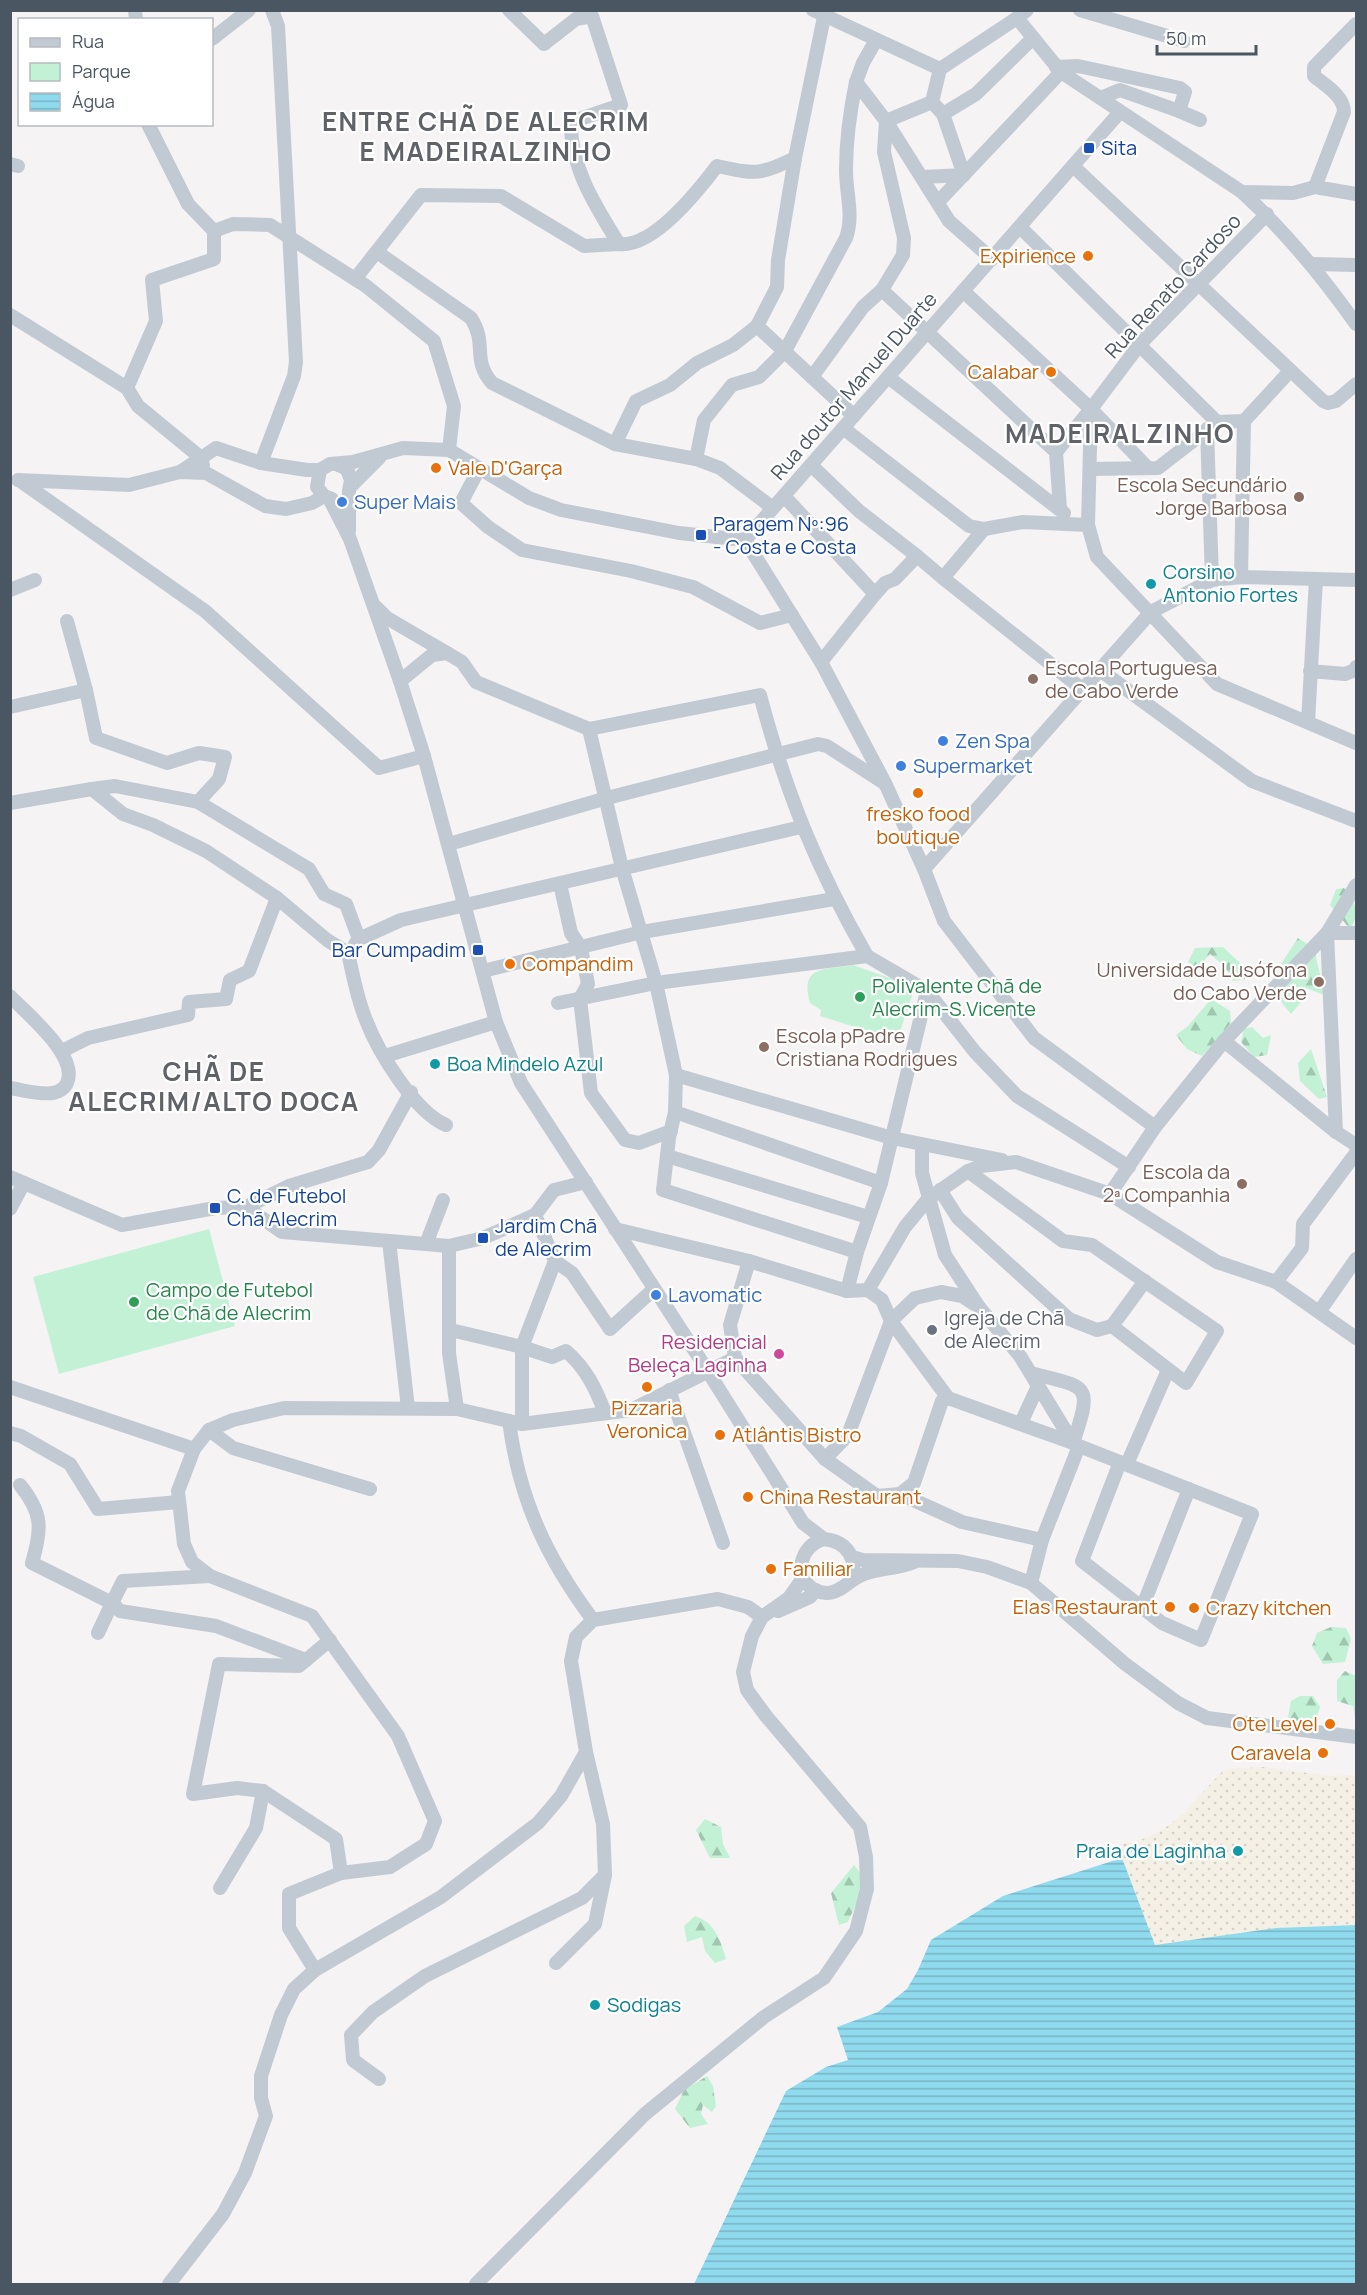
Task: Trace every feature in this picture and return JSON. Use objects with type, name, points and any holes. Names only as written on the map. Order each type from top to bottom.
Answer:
[{"type":"street","points":[[213,38],[249,10]]},
{"type":"street","points":[[261,463],[294,376],[296,362],[278,26],[272,10]]},
{"type":"street","points":[[509,10],[544,44],[576,19],[592,16],[621,105],[571,122],[571,135],[588,194],[619,244]]},
{"type":"street","points":[[1080,10],[1184,41]]},
{"type":"street","points":[[615,444],[636,401],[670,385],[697,363],[732,345],[757,326],[777,287],[778,260],[819,14],[940,69]]},
{"type":"street","points":[[932,102],[940,69],[1022,14],[1033,38],[1059,70],[1242,192],[1267,214],[1313,264],[1356,324]]},
{"type":"street","points":[[1315,187],[1344,112],[1344,106],[1341,100],[1314,76],[1314,67],[1356,24]]},
{"type":"street","points":[[943,114],[976,94],[1033,38]]},
{"type":"street","points":[[696,459],[704,420],[732,385],[759,377],[784,351],[851,223],[846,171],[848,123],[856,82],[863,63],[876,40]]},
{"type":"street","points":[[938,202],[1059,70],[1078,66],[1180,88],[1185,92],[1179,111]]},
{"type":"street","points":[[856,82],[886,121],[949,221],[992,259]]},
{"type":"street","points":[[1102,97],[1120,90],[1200,120]]},
{"type":"street","points":[[932,102],[943,114],[964,175]]},
{"type":"street","points":[[886,121],[932,102]]},
{"type":"street","name":"Rua doutor Manuel Duarte","points":[[745,540],[1120,112]]},
{"type":"street","points":[[812,376],[863,307],[882,290],[903,255],[904,238],[884,152],[886,121]]},
{"type":"street","points":[[127,388],[156,321],[152,280],[214,259],[214,231],[188,204],[149,126]]},
{"type":"street","points":[[355,279],[421,195],[501,196],[584,246],[628,245],[661,227],[700,188],[717,166],[754,174],[767,172],[795,158]]},
{"type":"street","points":[[1073,166],[1290,371],[1328,404],[1336,401],[1356,384]]},
{"type":"street","points":[[922,177],[964,175]]},
{"type":"street","points":[[1242,192],[1293,193],[1315,187],[1356,194]]},
{"type":"street","name":"Rua Renato Cardoso","points":[[1056,452],[1140,344],[1267,214]]},
{"type":"street","points":[[214,231],[233,224],[270,225],[355,279],[434,341],[454,406],[449,450]]},
{"type":"street","points":[[1020,226],[1140,344],[1212,426],[1212,580]]},
{"type":"street","points":[[377,252],[471,318],[480,333],[479,358],[482,371],[492,383],[615,444],[696,459],[720,468],[773,508]]},
{"type":"street","points":[[1313,264],[1356,265]]},
{"type":"street","points":[[882,290],[1056,452],[1060,509]]},
{"type":"street","points":[[963,291],[1091,409],[1147,467]]},
{"type":"street","points":[[10,315],[127,388],[138,406],[200,458],[206,473]]},
{"type":"street","points":[[757,326],[854,416]]},
{"type":"street","points":[[1090,469],[1158,468],[1168,463],[1212,426],[1244,421],[1290,371]]},
{"type":"street","points":[[888,377],[1083,525]]},
{"type":"street","points":[[1091,409],[1090,469],[1083,525],[1097,557],[1217,684],[1356,743]]},
{"type":"street","points":[[1241,577],[1244,421]]},
{"type":"street","points":[[843,428],[969,526],[984,529],[1023,522],[1083,525]]},
{"type":"street","points":[[180,472],[216,448],[261,463],[320,470]]},
{"type":"street","points":[[1155,1127],[1034,1038],[944,921],[924,869],[885,783],[821,662],[745,540],[679,533],[561,510],[529,498],[449,450],[403,448],[383,455],[325,466],[320,470],[316,481],[350,539],[400,681],[449,843],[496,1022],[521,1083],[803,1523],[824,1539],[841,1543],[852,1557],[862,1560],[898,1558],[914,1562],[958,1561],[987,1567],[1031,1583],[1124,1663],[1178,1703],[1207,1718],[1356,1737]]},
{"type":"street","points":[[15,482],[129,485],[180,472],[206,473],[265,506],[286,509],[327,497],[340,498],[383,455]]},
{"type":"street","points":[[336,464],[347,469],[350,488],[350,539]]},
{"type":"street","points":[[811,465],[820,477],[859,511],[1082,689]]},
{"type":"street","points":[[479,469],[461,503],[488,527],[522,550],[631,571],[693,587],[760,623],[792,615]]},
{"type":"street","points":[[15,482],[206,610],[379,768],[424,756]]},
{"type":"street","points":[[784,496],[875,594]]},
{"type":"street","points":[[944,578],[984,529]]},
{"type":"street","points":[[821,662],[875,594],[885,583],[895,579],[917,556]]},
{"type":"street","points":[[924,869],[1151,612],[1212,580],[1241,577],[1356,580]]},
{"type":"street","points":[[1308,722],[1316,579]]},
{"type":"street","points":[[10,590],[35,580]]},
{"type":"street","points":[[374,606],[387,618],[462,662],[476,682],[589,729],[759,696],[776,755],[801,827],[834,899],[867,956],[927,991],[975,1052],[1017,1096],[1129,1167]]},
{"type":"street","points":[[67,621],[86,690],[96,738],[106,744],[167,763],[199,753],[225,757],[219,779],[198,802]]},
{"type":"street","points":[[400,681],[432,655],[447,653]]},
{"type":"street","points":[[1310,671],[1345,674],[1355,670],[1356,667]]},
{"type":"street","points":[[1100,670],[1252,781],[1356,821]]},
{"type":"street","points":[[10,707],[86,690]]},
{"type":"street","points":[[589,729],[622,868],[656,983],[676,1075],[675,1112],[663,1190],[857,1252]]},
{"type":"street","points":[[449,843],[606,798],[818,744],[827,746],[885,783]]},
{"type":"street","points":[[10,803],[115,786],[198,802],[309,869],[324,894],[346,904],[359,939]]},
{"type":"street","points":[[92,789],[123,814],[153,825],[206,851],[277,898],[327,940],[348,953],[365,1020],[395,1075],[428,1114],[447,1125]]},
{"type":"street","points":[[348,953],[359,939],[401,920],[466,907],[801,827]]},
{"type":"street","points":[[560,884],[571,933],[581,948],[588,984],[580,999],[591,1093],[625,1140],[639,1143],[671,1131]]},
{"type":"street","points":[[1110,1194],[1155,1127],[1224,1041],[1327,933],[1356,885]]},
{"type":"street","points":[[62,1051],[88,1038],[188,1015],[189,1002],[226,999],[230,980],[249,971],[277,898]]},
{"type":"street","points":[[483,971],[642,932],[834,899]]},
{"type":"street","points":[[1327,933],[1356,933]]},
{"type":"street","points":[[1327,933],[1336,1132]]},
{"type":"street","points":[[558,1004],[656,983],[867,956]]},
{"type":"street","points":[[847,1291],[868,1217],[881,1183],[927,991]]},
{"type":"street","points":[[10,996],[62,1051],[70,1065],[69,1080],[65,1088],[53,1093],[10,1088]]},
{"type":"street","points":[[385,1056],[496,1022]]},
{"type":"street","points":[[1224,1041],[1336,1132],[1356,1145]]},
{"type":"street","points":[[676,1075],[892,1138],[1016,1162],[1110,1194],[1217,1262],[1276,1282],[1356,1338]]},
{"type":"street","points":[[10,1177],[122,1225],[215,1208],[246,1207],[289,1186],[368,1162],[379,1150],[411,1092]]},
{"type":"street","points":[[675,1112],[881,1183]]},
{"type":"street","points":[[922,1145],[922,1173],[945,1255],[978,1307],[1020,1356],[1076,1445]]},
{"type":"street","points":[[1276,1282],[1302,1248],[1303,1224],[1352,1169],[1356,1154]]},
{"type":"street","points":[[667,1156],[868,1217]]},
{"type":"street","points":[[868,1290],[904,1227],[928,1199],[968,1171],[981,1166],[1016,1162]]},
{"type":"street","points":[[968,1171],[1063,1241],[1092,1245],[1217,1331],[1186,1383],[1112,1326]]},
{"type":"street","points":[[246,1207],[282,1232],[449,1246],[483,1238],[535,1215],[554,1190],[586,1182]]},
{"type":"street","points":[[10,1209],[24,1184]]},
{"type":"street","points":[[940,1191],[958,1218],[1069,1319],[1097,1330],[1112,1326],[1145,1281]]},
{"type":"street","points":[[426,1244],[443,1200]]},
{"type":"street","points":[[535,1215],[555,1261],[572,1273],[610,1329],[654,1289]]},
{"type":"street","points":[[615,1229],[749,1261],[847,1291],[868,1290],[882,1300],[891,1321],[948,1398],[1021,1423],[1124,1463],[1252,1514],[1200,1640],[1162,1623],[1082,1561],[1124,1463],[1168,1370]]},
{"type":"street","points":[[389,1241],[408,1408]]},
{"type":"street","points":[[449,1246],[449,1353],[456,1409]]},
{"type":"street","points":[[1319,1312],[1356,1259]]},
{"type":"street","points":[[555,1261],[522,1347],[514,1465],[529,1511],[571,1590],[593,1620]]},
{"type":"street","points":[[749,1261],[730,1325],[735,1358],[825,1459],[877,1496],[900,1494],[962,1522],[1042,1540]]},
{"type":"street","points":[[825,1459],[849,1435],[891,1321],[915,1298],[941,1292],[962,1296],[978,1307]]},
{"type":"street","points":[[450,1330],[522,1347],[552,1357],[566,1351],[579,1362],[596,1388],[605,1413]]},
{"type":"street","points":[[315,1970],[289,1928],[289,1894],[341,1873],[390,1867],[426,1844],[435,1821],[398,1736],[312,1616],[210,1576],[192,1562],[183,1544],[178,1491],[194,1449],[209,1430],[233,1420],[284,1408],[456,1409],[516,1422],[631,1410],[735,1358]]},
{"type":"street","points":[[1021,1423],[1034,1380]]},
{"type":"street","points":[[1031,1583],[1042,1540],[1076,1445],[1086,1404],[1085,1393],[1078,1386],[1034,1380]]},
{"type":"street","points":[[10,1387],[194,1449]]},
{"type":"street","points":[[669,1390],[723,1543]]},
{"type":"street","points":[[900,1494],[914,1483],[942,1401],[948,1398]]},
{"type":"street","points":[[209,1430],[233,1448],[370,1489]]},
{"type":"street","points":[[10,1433],[21,1436],[70,1464],[98,1509],[179,1502]]},
{"type":"street","points":[[20,1485],[34,1502],[39,1521],[40,1536],[32,1563],[112,1603],[120,1611],[216,1626],[306,1660]]},
{"type":"street","points":[[1142,1608],[1189,1489]]},
{"type":"street","points":[[803,1523],[806,1549],[801,1563],[803,1578],[816,1590],[834,1592],[865,1573],[902,1567],[914,1562]]},
{"type":"street","points":[[806,1549],[824,1539]]},
{"type":"street","points":[[849,1581],[852,1574],[852,1557]]},
{"type":"street","points":[[98,1633],[123,1581],[210,1576]]},
{"type":"street","points":[[476,2284],[645,2114],[764,2017],[824,1978],[856,1931],[867,1888],[866,1857],[860,1827],[747,1690],[743,1672],[752,1636],[762,1617],[789,1598],[803,1578]]},
{"type":"street","points":[[762,1617],[788,1608],[810,1597],[816,1590]]},
{"type":"street","points":[[556,1963],[596,1924],[605,1875],[603,1824],[586,1752],[571,1661],[576,1637],[593,1620],[718,1599],[748,1607],[762,1617]]},
{"type":"street","points":[[330,1640],[299,1666],[219,1664],[193,1794],[237,1788],[263,1791],[336,1839],[341,1873]]},
{"type":"street","points":[[169,2284],[224,2214],[245,2174],[266,2116],[261,2098],[261,2076],[281,2015],[294,1989],[315,1970],[441,1897],[538,1822],[561,1796],[586,1752]]},
{"type":"street","points":[[220,1888],[256,1828],[263,1791]]},
{"type":"street","points":[[379,2079],[354,2060],[351,2035],[373,2012],[424,1976],[582,1898],[605,1875]]},
{"type":"green space","points":[[1344,888],[1351,898],[1356,913],[1350,929],[1330,905],[1336,889]]},
{"type":"green space","points":[[1298,938],[1315,949],[1324,995],[1304,987],[1303,1000],[1291,1014],[1278,998],[1287,987],[1279,967]]},
{"type":"green space","points":[[1223,947],[1246,969],[1245,979],[1234,981],[1224,966],[1210,954],[1197,969],[1188,962],[1195,948]]},
{"type":"green space","name":"Polivalente Chã de Alecrim-S.Vicente","points":[[853,965],[915,987],[897,1040],[820,1016],[821,1010],[810,1003],[808,982],[811,976],[824,969]]},
{"type":"green space","points":[[1211,999],[1230,1011],[1231,1023],[1202,1056],[1187,1049],[1176,1035],[1188,1026]]},
{"type":"green space","points":[[1252,1027],[1263,1038],[1271,1035],[1267,1055],[1254,1057],[1241,1042],[1244,1029]]},
{"type":"green space","points":[[1311,1049],[1327,1097],[1319,1099],[1300,1081],[1298,1063]]},
{"type":"green space","name":"Campo de Futebol de Chã de Alecrim","points":[[209,1229],[235,1326],[59,1374],[33,1277]]},
{"type":"green space","points":[[1331,1627],[1346,1628],[1351,1639],[1345,1662],[1323,1664],[1312,1646],[1317,1633]]},
{"type":"green space","points":[[1345,1671],[1356,1676],[1356,1723],[1353,1706],[1337,1701],[1337,1680]]},
{"type":"green space","points":[[1300,1696],[1313,1696],[1320,1707],[1316,1720],[1301,1723],[1288,1717],[1291,1701]]},
{"type":"green space","points":[[705,1819],[721,1827],[723,1844],[730,1858],[710,1858],[696,1830]]},
{"type":"green space","points":[[854,1865],[859,1872],[862,1886],[848,1922],[839,1925],[831,1893]]},
{"type":"green space","points":[[695,1916],[712,1927],[719,1938],[726,1959],[715,1963],[705,1951],[702,1937],[687,1942],[684,1926]]},
{"type":"green space","points":[[707,2076],[713,2086],[716,2106],[712,2112],[703,2105],[701,2114],[708,2124],[690,2128],[675,2109],[684,2090]]},
{"type":"sand","name":"Praia de Laginha","points":[[1264,1767],[1329,1776],[1356,1775],[1356,1925],[1276,1928],[1155,1945],[1116,1845],[1135,1841],[1166,1828],[1225,1769]]},
{"type":"water","points":[[1122,1858],[1155,1945],[1276,1928],[1356,1925],[1356,2284],[694,2284],[786,2091],[826,2067],[848,2060],[837,2027],[878,2012],[907,1989],[931,1940],[1003,1896]]},
{"type":"place","name":"Sita","points":[[1089,148]]},
{"type":"place","name":"Expirience","points":[[1088,256]]},
{"type":"place","name":"Calabar","points":[[1051,372]]},
{"type":"place","name":"Vale D'Garça","points":[[436,468]]},
{"type":"place","name":"Escola Secundário Jorge Barbosa","points":[[1299,497]]},
{"type":"place","name":"Super Mais","points":[[342,502]]},
{"type":"place","name":"Paragem Nº:96 - Costa e Costa","points":[[701,535]]},
{"type":"place","name":"Corsino Antonio Fortes","points":[[1151,584]]},
{"type":"place","name":"Escola Portuguesa de Cabo Verde","points":[[1033,679]]},
{"type":"place","name":"Zen Spa","points":[[943,741]]},
{"type":"place","name":"Supermarket","points":[[901,766]]},
{"type":"place","name":"fresko food boutique","points":[[918,793]]},
{"type":"place","name":"Bar Cumpadim","points":[[478,950]]},
{"type":"place","name":"Compandim","points":[[510,964]]},
{"type":"place","name":"Universidade Lusófona do Cabo Verde","points":[[1319,982]]},
{"type":"place","name":"Polivalente Chã de Alecrim-S.Vicente","points":[[860,997]]},
{"type":"place","name":"Escola pPadre Cristiana Rodrigues","points":[[764,1047]]},
{"type":"place","name":"Boa Mindelo Azul","points":[[435,1064]]},
{"type":"place","name":"Escola da 2ª Companhia","points":[[1242,1184]]},
{"type":"place","name":"C. de Futebol Chã Alecrim","points":[[215,1208]]},
{"type":"place","name":"Jardim Chã de Alecrim","points":[[483,1238]]},
{"type":"place","name":"Lavomatic","points":[[656,1295]]},
{"type":"place","name":"Campo de Futebol de Chã de Alecrim","points":[[134,1302]]},
{"type":"place","name":"Igreja de Chã de Alecrim","points":[[932,1330]]},
{"type":"place","name":"Residencial Beleça Laginha","points":[[779,1354]]},
{"type":"place","name":"Pizzaria Veronica","points":[[647,1387]]},
{"type":"place","name":"Atlântis Bistro","points":[[720,1435]]},
{"type":"place","name":"China Restaurant","points":[[748,1497]]},
{"type":"place","name":"Familiar","points":[[771,1569]]},
{"type":"place","name":"Elas Restaurant","points":[[1170,1607]]},
{"type":"place","name":"Crazy kitchen","points":[[1194,1608]]},
{"type":"place","name":"Ote Level","points":[[1330,1724]]},
{"type":"place","name":"Caravela","points":[[1323,1753]]},
{"type":"place","name":"Praia de Laginha","points":[[1238,1851]]},
{"type":"place","name":"Sodigas","points":[[595,2005]]},
{"type":"district","name":"ENTRE CHÃ DE ALECRIM E MADEIRALZINHO","points":[[486,137]]},
{"type":"district","name":"MADEIRALZINHO","points":[[1120,434]]},
{"type":"district","name":"CHÃ DE ALECRIM/ALTO DOCA","points":[[214,1087]]}]
